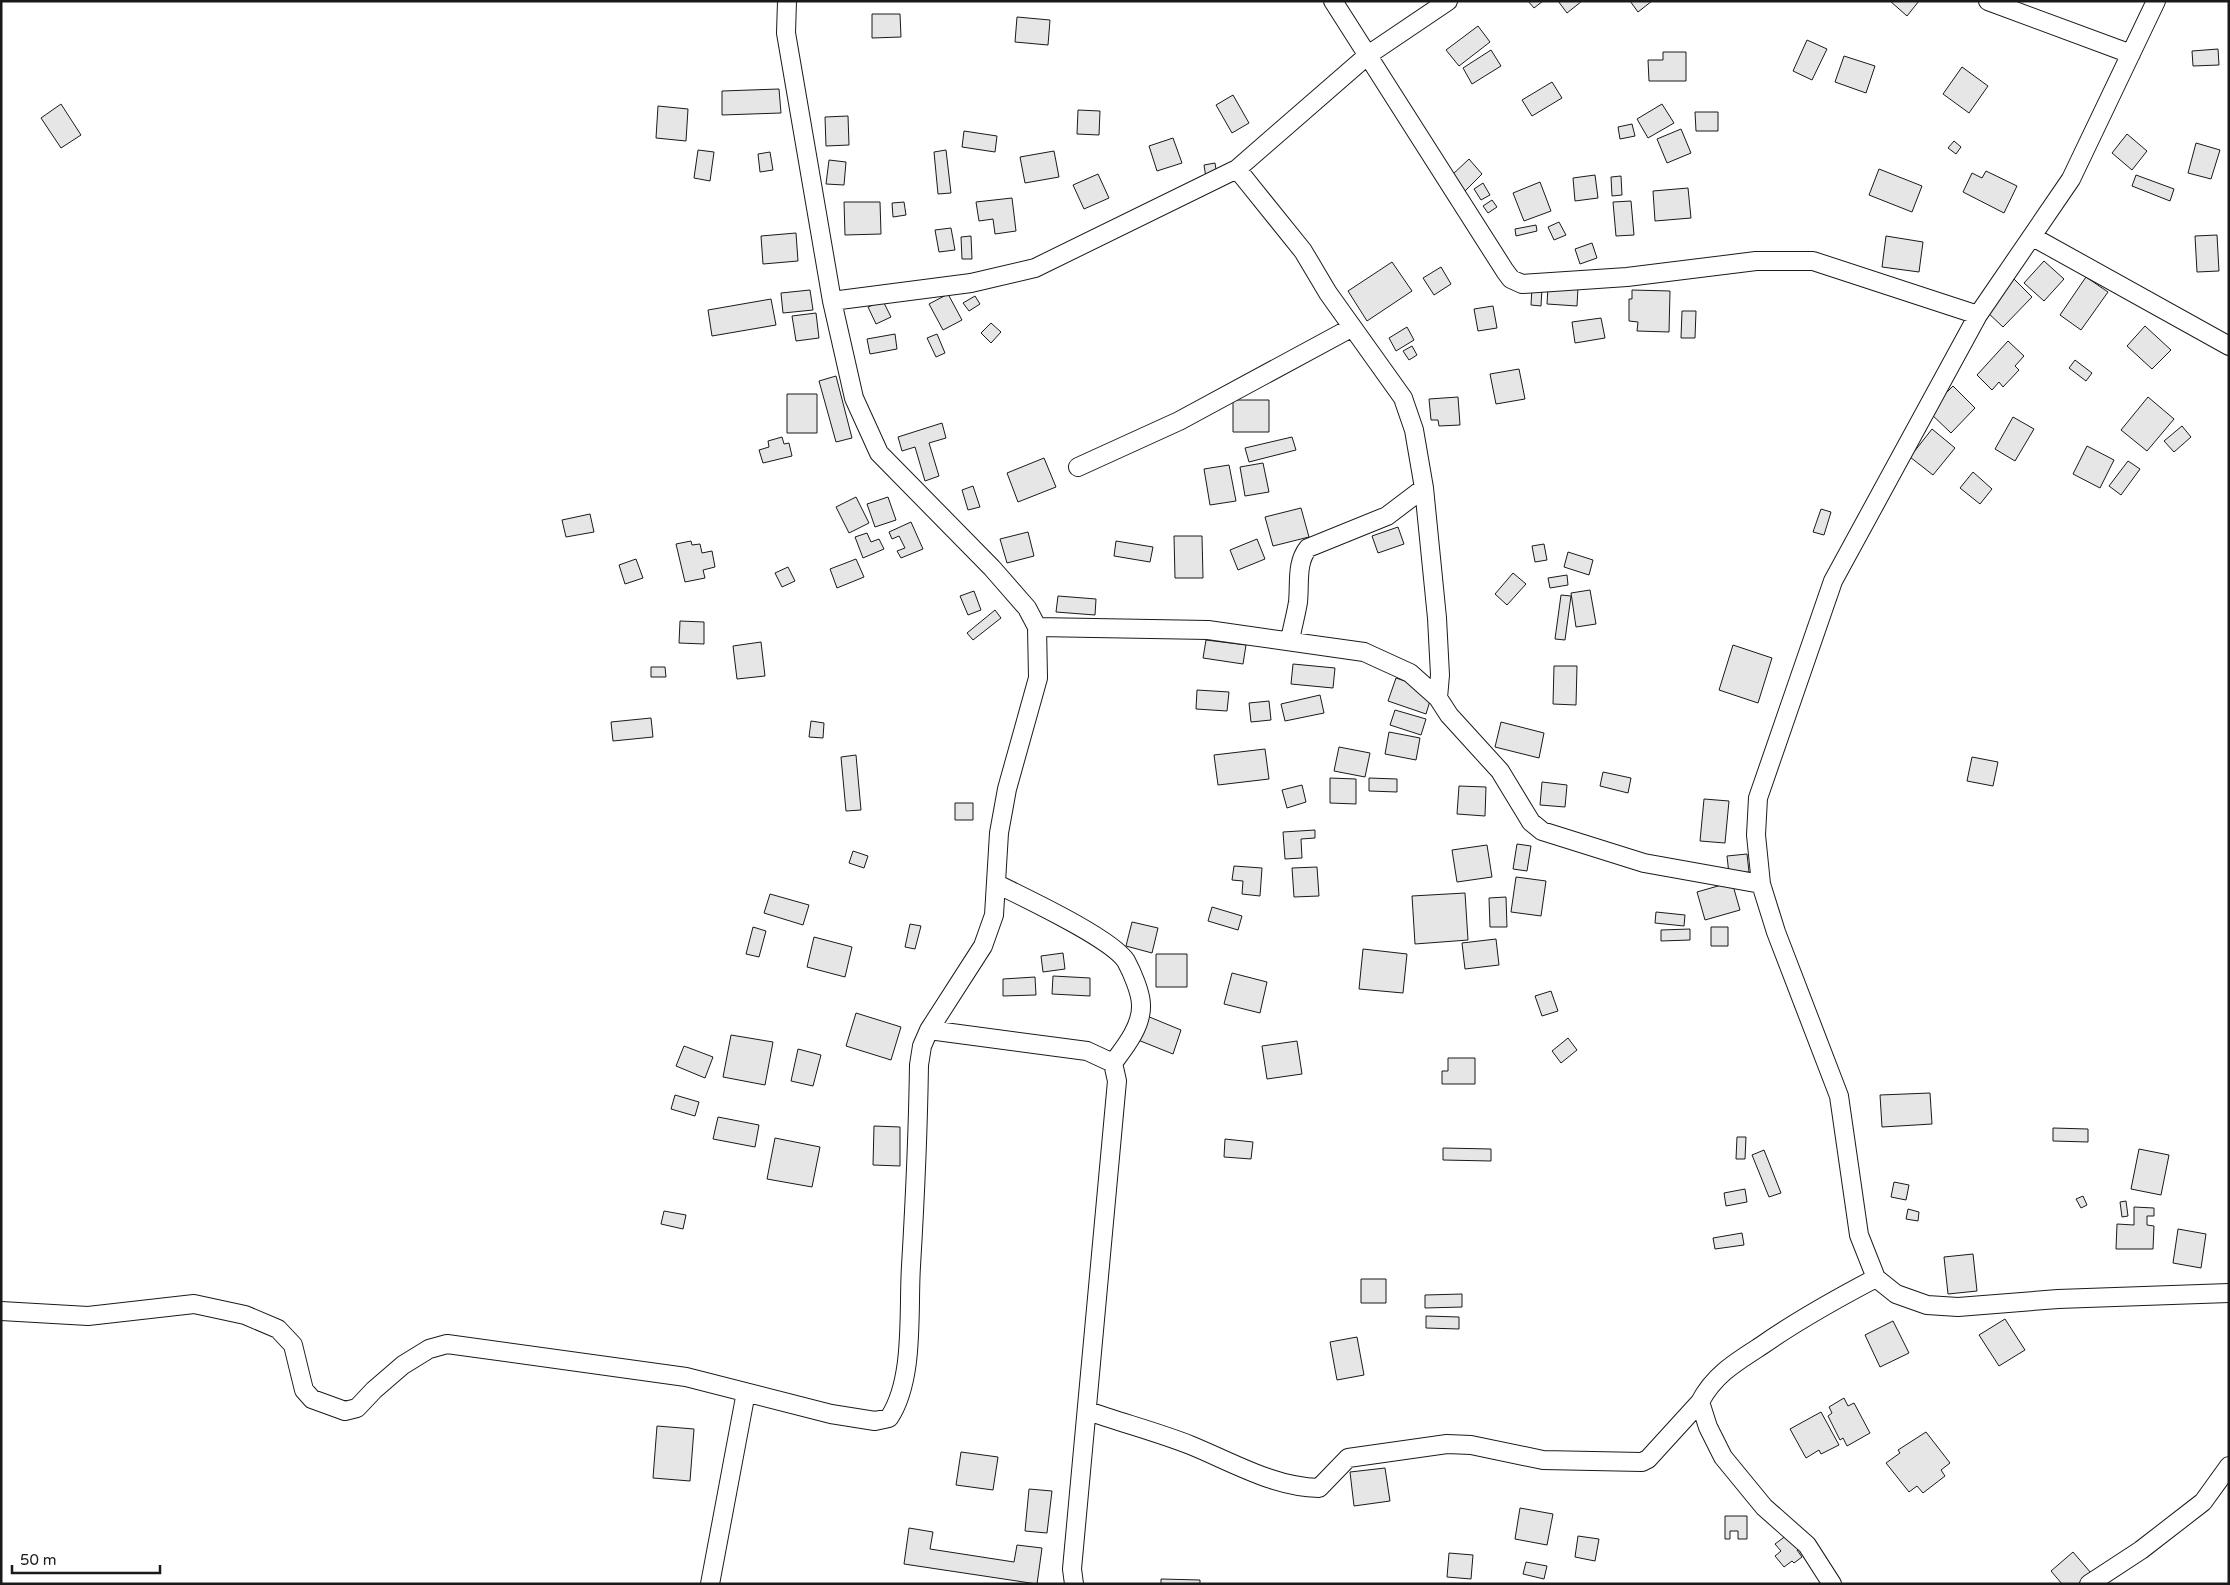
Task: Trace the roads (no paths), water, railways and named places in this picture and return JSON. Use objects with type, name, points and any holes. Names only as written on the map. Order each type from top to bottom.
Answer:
[{"type":"street","points":[[1,1311],[88,1316],[194,1304],[245,1315],[278,1328],[292,1345],[304,1390],[312,1399],[345,1411],[358,1408],[374,1390],[403,1365],[429,1349],[447,1344],[686,1378],[831,1414],[875,1421],[889,1418],[897,1406],[906,1367],[917,1181],[919,1065],[922,1046],[929,1030],[983,946],[994,915],[998,884],[1000,833],[1007,789],[1038,678],[1038,627],[1027,608],[992,568],[915,492],[879,453],[854,398],[832,301],[786,33],[787,1]]},
{"type":"street","points":[[1333,1],[1505,271],[1512,279],[1522,284],[1627,277],[1756,261],[1813,261],[1978,315]]},
{"type":"street","points":[[832,301],[971,283],[1036,268],[1237,169],[1368,55],[1448,1]]},
{"type":"street","points":[[1988,1],[2131,54]]},
{"type":"street","points":[[2156,1],[2071,179],[1978,315],[1833,581],[1758,798],[1756,835],[1761,884],[1776,932],[1839,1096],[1859,1235],[1876,1278],[1896,1294],[1927,1305],[1958,1307],[2058,1299],[2229,1293]]},
{"type":"street","points":[[1237,169],[1303,251],[1351,328],[1403,398],[1414,430],[1424,488],[1437,618],[1440,675],[1438,698]]},
{"type":"street","points":[[2033,237],[2229,346]]},
{"type":"street","points":[[1078,467],[1179,421],[1351,328]]},
{"type":"street","points":[[1290,641],[1298,602],[1302,555],[1308,548],[1387,516],[1424,488]]},
{"type":"street","points":[[1038,627],[1208,630],[1364,652],[1410,673],[1438,698],[1449,715],[1500,771],[1531,822],[1542,831],[1644,863],[1761,884]]},
{"type":"street","points":[[998,884],[1102,942],[1125,960],[1141,1004],[1139,1019],[1130,1041],[1114,1063],[1118,1082],[1072,1569],[1074,1584]]},
{"type":"street","points":[[929,1030],[1087,1051],[1114,1063]]},
{"type":"street","points":[[1088,1411],[1190,1445],[1258,1475],[1289,1484],[1320,1488],[1348,1458],[1358,1455],[1395,1453],[1446,1444],[1471,1445],[1543,1460],[1642,1462],[1648,1459],[1700,1402],[1708,1387],[1722,1372],[1805,1316],[1876,1278]]},
{"type":"street","points":[[710,1584],[746,1392]]},
{"type":"street","points":[[1700,1402],[1708,1427],[1723,1457],[1764,1506],[1807,1545],[1832,1584]]},
{"type":"street","points":[[2089,1584],[2141,1550],[2202,1502],[2229,1466]]}]
